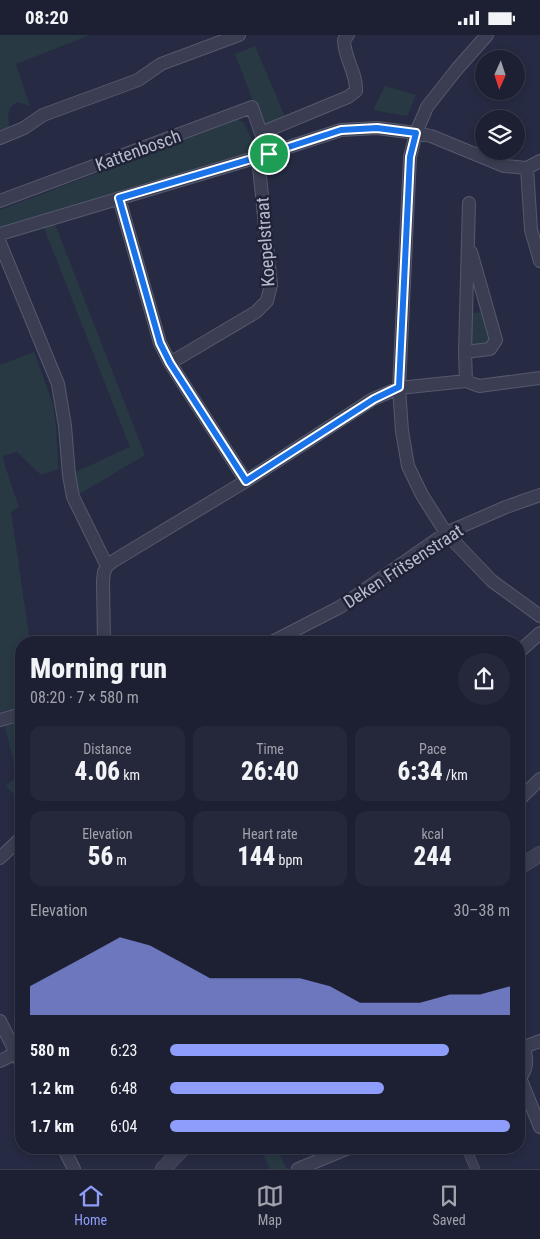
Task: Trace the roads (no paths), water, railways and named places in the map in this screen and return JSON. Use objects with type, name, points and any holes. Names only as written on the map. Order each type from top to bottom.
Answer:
[{"type":"street","points":[[0,138],[24,128],[43,115],[138,80],[161,64],[239,35]]},
{"type":"street","points":[[261,133],[348,97],[356,91],[356,81],[344,50],[344,40],[348,35]]},
{"type":"street","points":[[487,35],[427,107],[416,133],[410,157],[399,387],[402,431],[408,466],[422,495],[446,533],[492,581],[540,615]]},
{"type":"street","name":"Kattenbosch","points":[[0,201],[252,107],[261,133],[264,155]]},
{"type":"street","points":[[0,234],[341,130],[377,128],[431,136],[504,166],[527,168],[540,161]]},
{"type":"street","name":"Koepelstraat","points":[[170,363],[256,312],[267,301],[271,285],[264,155]]},
{"type":"street","points":[[527,168],[531,230],[540,261]]},
{"type":"street","points":[[119,198],[160,343],[170,363],[246,481]]},
{"type":"street","points":[[466,381],[469,203]]},
{"type":"street","points":[[465,352],[490,349],[496,340],[468,240]]},
{"type":"street","points":[[0,243],[58,384],[65,426],[72,497],[107,566]]},
{"type":"street","points":[[104,636],[103,581],[107,566],[246,481],[374,399],[399,387],[466,381],[479,386],[540,379]]},
{"type":"street","name":"Deken Fritsenstraat","points":[[284,636],[340,607],[446,533],[506,507],[540,495]]},
{"type":"street","points":[[525,647],[540,633]]},
{"type":"street","points":[[0,720],[15,716]]},
{"type":"street","points":[[525,794],[540,779]]},
{"type":"street","points":[[0,858],[15,844]]},
{"type":"street","points":[[525,863],[540,853]]},
{"type":"street","points":[[0,1021],[15,1050]]},
{"type":"street","points":[[525,1043],[540,1041]]},
{"type":"street","points":[[525,1055],[525,1070]]},
{"type":"street","points":[[0,1061],[15,1059]]},
{"type":"street","points":[[525,1090],[540,1127]]},
{"type":"street","points":[[66,1154],[74,1169]]},
{"type":"street","points":[[163,1169],[177,1154]]},
{"type":"street","points":[[298,1169],[334,1154]]},
{"type":"street","points":[[469,1154],[475,1169]]}]
